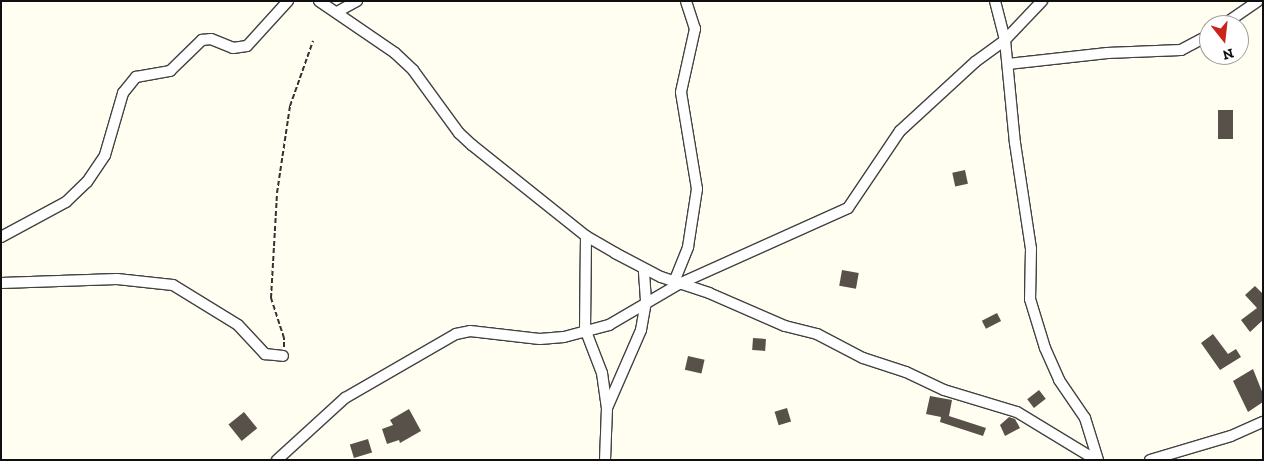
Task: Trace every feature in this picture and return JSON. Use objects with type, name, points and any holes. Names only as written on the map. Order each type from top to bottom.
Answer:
[{"type":"street","points":[[276,1],[277,13]]},
{"type":"street","points":[[1,236],[66,202],[87,182],[105,155],[123,93],[136,77],[170,71],[202,40],[211,39],[233,48],[247,46],[288,1]]},
{"type":"street","points":[[319,1],[381,41],[413,70],[459,133],[586,236],[644,269],[676,283],[709,293],[785,326],[817,334],[863,358],[906,372],[944,390],[1017,412],[1097,460]]},
{"type":"street","points":[[337,12],[357,1]]},
{"type":"street","points":[[676,283],[688,247],[697,188],[681,92],[695,29],[686,1]]},
{"type":"street","points":[[995,1],[1005,40],[1015,143],[1031,249],[1030,299],[1048,356],[1059,380],[1085,418],[1097,460]]},
{"type":"street","points":[[277,460],[345,398],[456,334],[470,331],[540,339],[564,337],[585,329],[609,325],[676,283],[848,208],[900,130],[975,62],[1005,40],[1042,1]]},
{"type":"street","points":[[1238,15],[1258,1]]},
{"type":"street","points":[[1008,64],[1107,53],[1181,50],[1199,40]]},
{"type":"street","points":[[586,236],[585,329],[587,340],[600,363],[607,408],[605,460]]},
{"type":"street","points":[[607,408],[638,343],[646,301],[644,269]]},
{"type":"street","points":[[1,283],[117,279],[173,285],[238,325],[265,354],[283,356]]},
{"type":"street","points":[[1150,460],[1231,436],[1263,422]]},
{"type":"path","points":[[283,356],[284,338],[271,298],[277,193],[290,106],[313,41]]},
{"type":"building","points":[[1218,110],[1233,110],[1233,139],[1218,139]]},
{"type":"building","points":[[965,170],[968,184],[955,186],[952,173]]},
{"type":"building","points":[[842,270],[859,273],[856,289],[839,286]]},
{"type":"building","points":[[1255,286],[1263,294],[1263,320],[1250,332],[1241,320],[1257,308],[1245,295]]},
{"type":"building","points":[[997,313],[1001,321],[986,329],[982,321]]},
{"type":"building","points":[[1213,334],[1228,354],[1236,349],[1241,357],[1220,370],[1201,343]]},
{"type":"building","points":[[753,338],[766,339],[765,351],[752,350]]},
{"type":"building","points":[[688,356],[705,360],[701,373],[685,370]]},
{"type":"building","points":[[1253,369],[1263,394],[1263,402],[1248,412],[1233,381]]},
{"type":"building","points":[[1039,390],[1046,399],[1034,408],[1027,399]]},
{"type":"building","points":[[930,396],[952,400],[949,416],[986,428],[983,436],[940,422],[941,417],[926,414]]},
{"type":"building","points":[[787,408],[791,421],[779,425],[775,412]]},
{"type":"building","points":[[409,409],[421,431],[400,443],[399,440],[387,444],[382,429],[393,425],[390,420]]},
{"type":"building","points":[[244,412],[257,428],[242,441],[228,425]]},
{"type":"building","points":[[1009,417],[1015,419],[1020,428],[1005,436],[1000,425]]},
{"type":"building","points":[[368,439],[372,452],[354,458],[350,445]]}]
